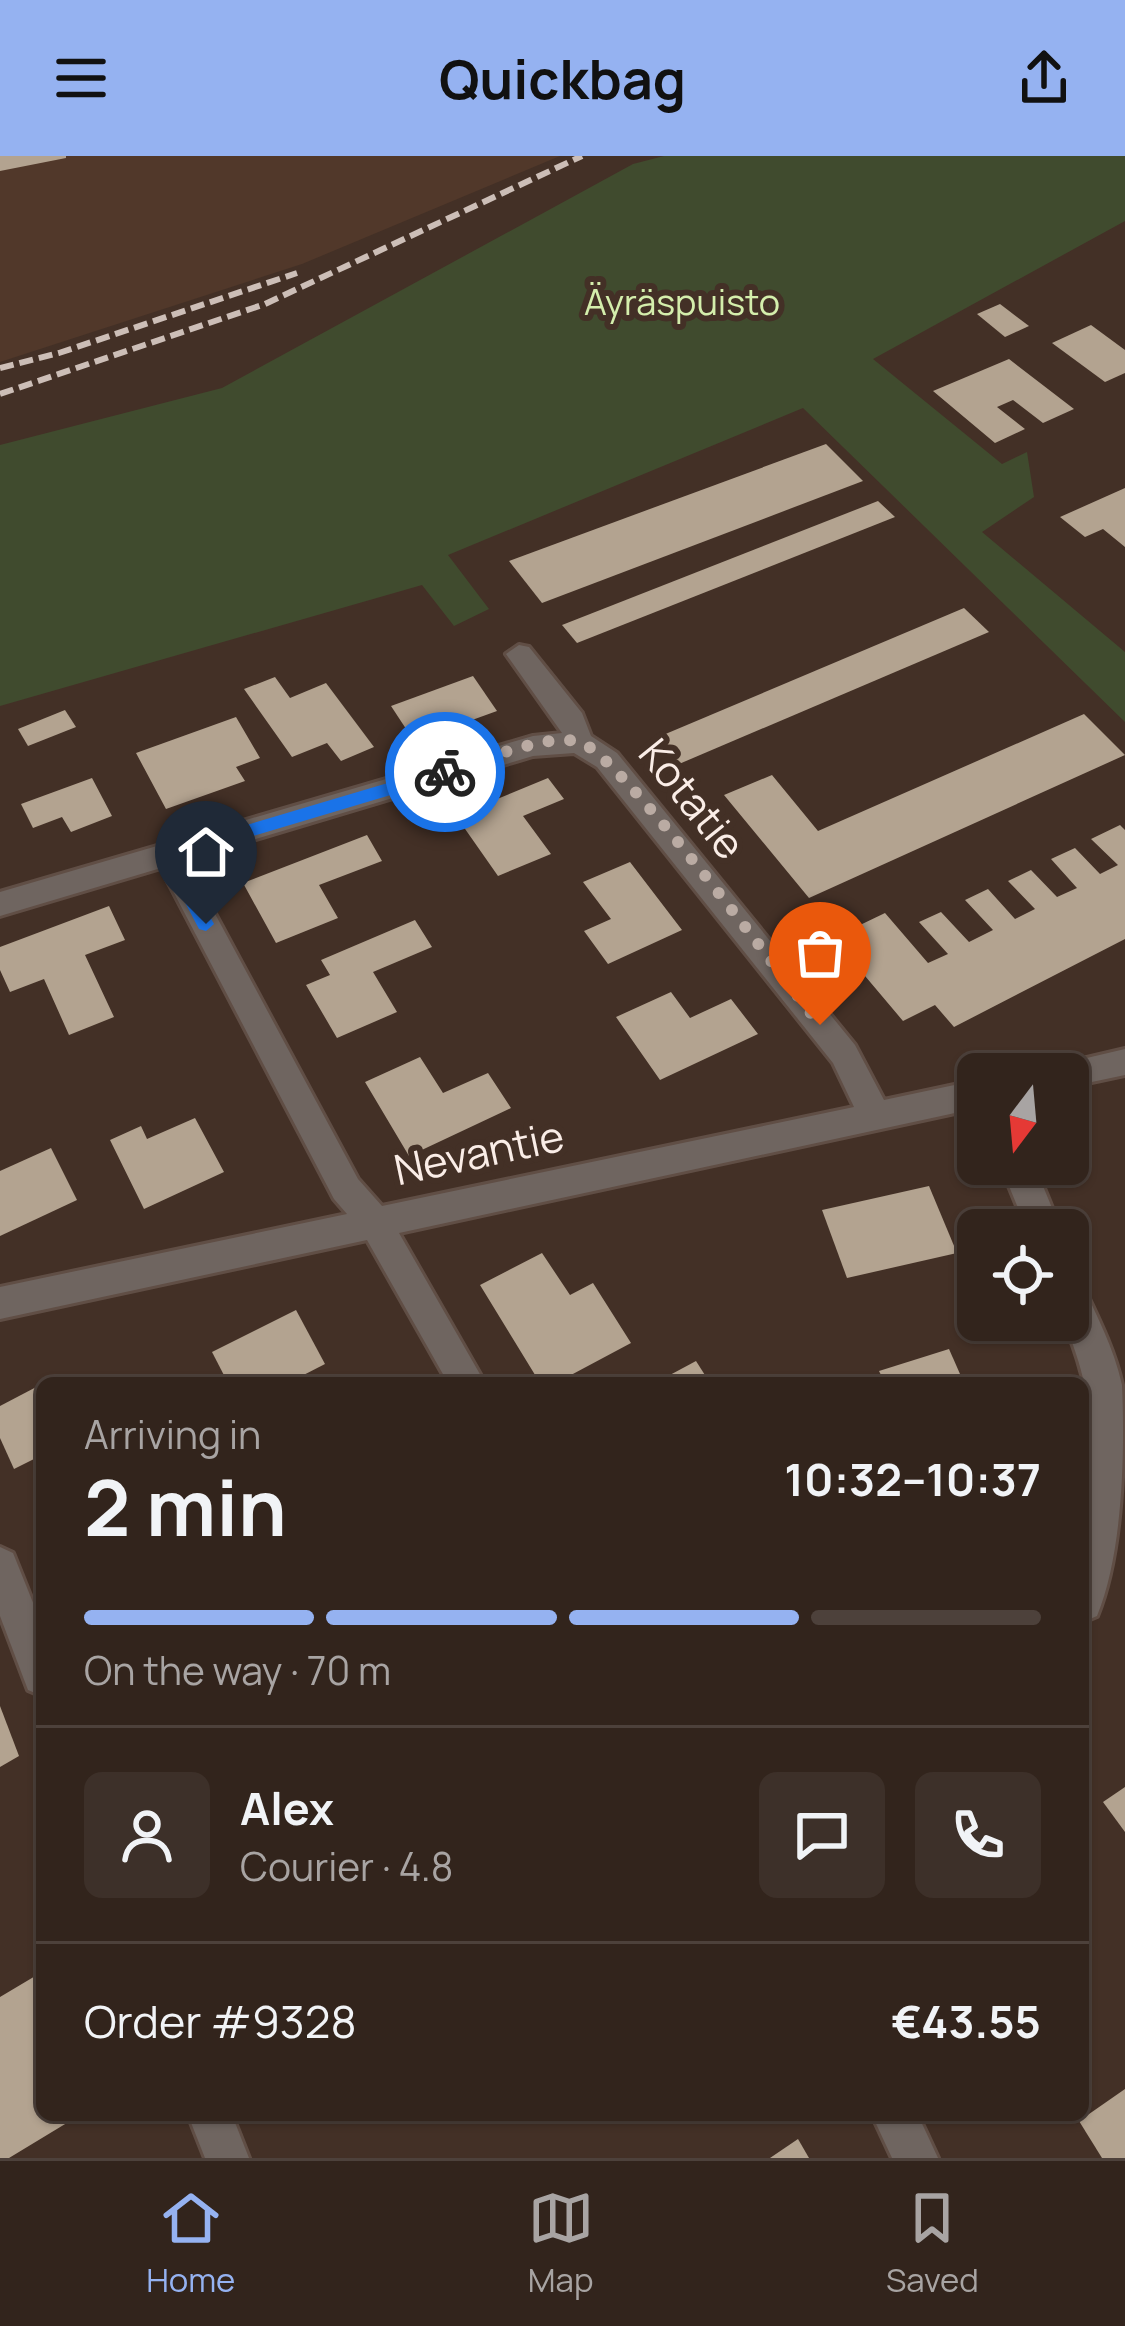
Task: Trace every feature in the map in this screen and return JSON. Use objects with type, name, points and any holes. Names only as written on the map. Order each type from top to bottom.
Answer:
[{"type":"street","points":[[519,654],[572,720],[579,742]]},
{"type":"street","name":"Kotatie","points":[[0,904],[533,746],[579,742],[607,760],[844,1054],[874,1114]]},
{"type":"street","points":[[169,855],[346,1189],[374,1221],[464,1377]]},
{"type":"street","points":[[1089,1070],[1125,1062]]},
{"type":"street","name":"Nevantie","points":[[0,1303],[957,1098]]},
{"type":"street","points":[[1088,1341],[1102,1376],[1114,1454],[1106,1520],[1089,1581]]},
{"type":"street","points":[[0,1566],[36,1660]]},
{"type":"street","points":[[212,2121],[226,2158]]},
{"type":"shaded area","points":[[0,156],[560,156],[302,264],[0,362]]},
{"type":"green space","name":"Äyräspuisto","points":[[664,156],[1125,156],[1125,221],[873,359],[1002,464],[1027,452],[1034,497],[982,532],[1125,652],[1125,722],[803,408],[448,555],[489,609],[454,626],[422,585],[0,706],[0,445],[222,388],[633,164]]},
{"type":"building","points":[[0,156],[66,156],[66,158],[0,171]]},
{"type":"building","points":[[1000,304],[1029,326],[1005,337],[977,314]]},
{"type":"building","points":[[1091,325],[1125,350],[1125,373],[1105,382],[1052,343]]},
{"type":"building","points":[[1009,359],[1074,409],[1043,423],[1013,400],[997,407],[1025,429],[995,443],[933,391]]},
{"type":"building","points":[[826,444],[863,481],[542,603],[509,561]]},
{"type":"building","points":[[1125,488],[1125,547],[1103,529],[1085,537],[1060,517]]},
{"type":"building","points":[[878,501],[895,517],[577,643],[562,625]]},
{"type":"building","points":[[964,608],[989,632],[679,764],[656,738]]},
{"type":"building","points":[[473,676],[497,711],[414,741],[391,706]]},
{"type":"building","points":[[275,677],[290,698],[326,683],[374,747],[341,761],[327,743],[292,757],[244,689]]},
{"type":"building","points":[[65,710],[76,727],[28,746],[18,729]]},
{"type":"building","points":[[1084,714],[1125,755],[809,898],[724,795],[772,775],[818,831]]},
{"type":"building","points":[[236,717],[260,758],[236,767],[245,781],[166,809],[136,753]]},
{"type":"building","points":[[92,778],[112,816],[71,832],[62,817],[33,828],[21,804]]},
{"type":"building","points":[[548,778],[564,799],[523,816],[551,854],[498,876],[456,816]]},
{"type":"building","points":[[1120,825],[1125,830],[1125,939],[954,1027],[935,1005],[903,1021],[833,938],[885,913],[928,963],[948,954],[919,922],[941,912],[969,942],[993,930],[965,900],[988,889],[1015,919],[1035,909],[1008,881],[1031,870],[1057,897],[1077,888],[1051,859],[1075,848],[1100,874],[1118,865],[1091,839]]},
{"type":"building","points":[[367,835],[382,861],[319,885],[338,918],[276,943],[243,883]]},
{"type":"building","points":[[630,862],[682,930],[608,964],[584,931],[611,919],[583,882]]},
{"type":"building","points":[[109,906],[125,940],[85,955],[114,1017],[69,1035],[44,979],[10,992],[0,970],[0,947]]},
{"type":"building","points":[[415,920],[432,947],[373,972],[397,1012],[337,1038],[306,985],[330,975],[321,960]]},
{"type":"building","points":[[671,992],[690,1018],[731,999],[758,1034],[660,1080],[616,1017]]},
{"type":"building","points":[[420,1057],[443,1093],[488,1073],[511,1108],[409,1156],[365,1082]]},
{"type":"building","points":[[195,1118],[224,1172],[144,1209],[110,1140],[141,1126],[147,1139]]},
{"type":"building","points":[[51,1148],[77,1200],[0,1236],[0,1171]]},
{"type":"building","points":[[929,1186],[957,1253],[847,1278],[822,1210]]},
{"type":"building","points":[[542,1253],[570,1295],[593,1283],[631,1343],[567,1377],[536,1377],[480,1285]]},
{"type":"building","points":[[296,1310],[325,1364],[300,1377],[225,1377],[212,1352]]},
{"type":"building","points":[[949,1349],[961,1377],[882,1377],[879,1371]]},
{"type":"building","points":[[696,1361],[706,1377],[666,1377]]},
{"type":"building","points":[[36,1387],[36,1458],[14,1469],[0,1438],[0,1406]]},
{"type":"building","points":[[0,1706],[19,1756],[0,1767]]},
{"type":"building","points":[[1125,1787],[1125,1832],[1103,1802]]},
{"type":"building","points":[[36,1976],[36,2121],[70,2121],[9,2158],[0,2158],[0,1997]]},
{"type":"building","points":[[1125,2089],[1125,2158],[1102,2158],[1079,2121],[1089,2121],[1089,2114]]},
{"type":"building","points":[[798,2139],[809,2158],[770,2158]]},
{"type":"railway","points":[[0,394],[265,304],[582,156]]},
{"type":"railway","points":[[0,368],[59,353],[297,273]]},
{"type":"way so far","points":[[445,772],[556,741],[579,742],[597,751],[820,1025]]},
{"type":"route","points":[[206,924],[169,855],[445,772]]}]
